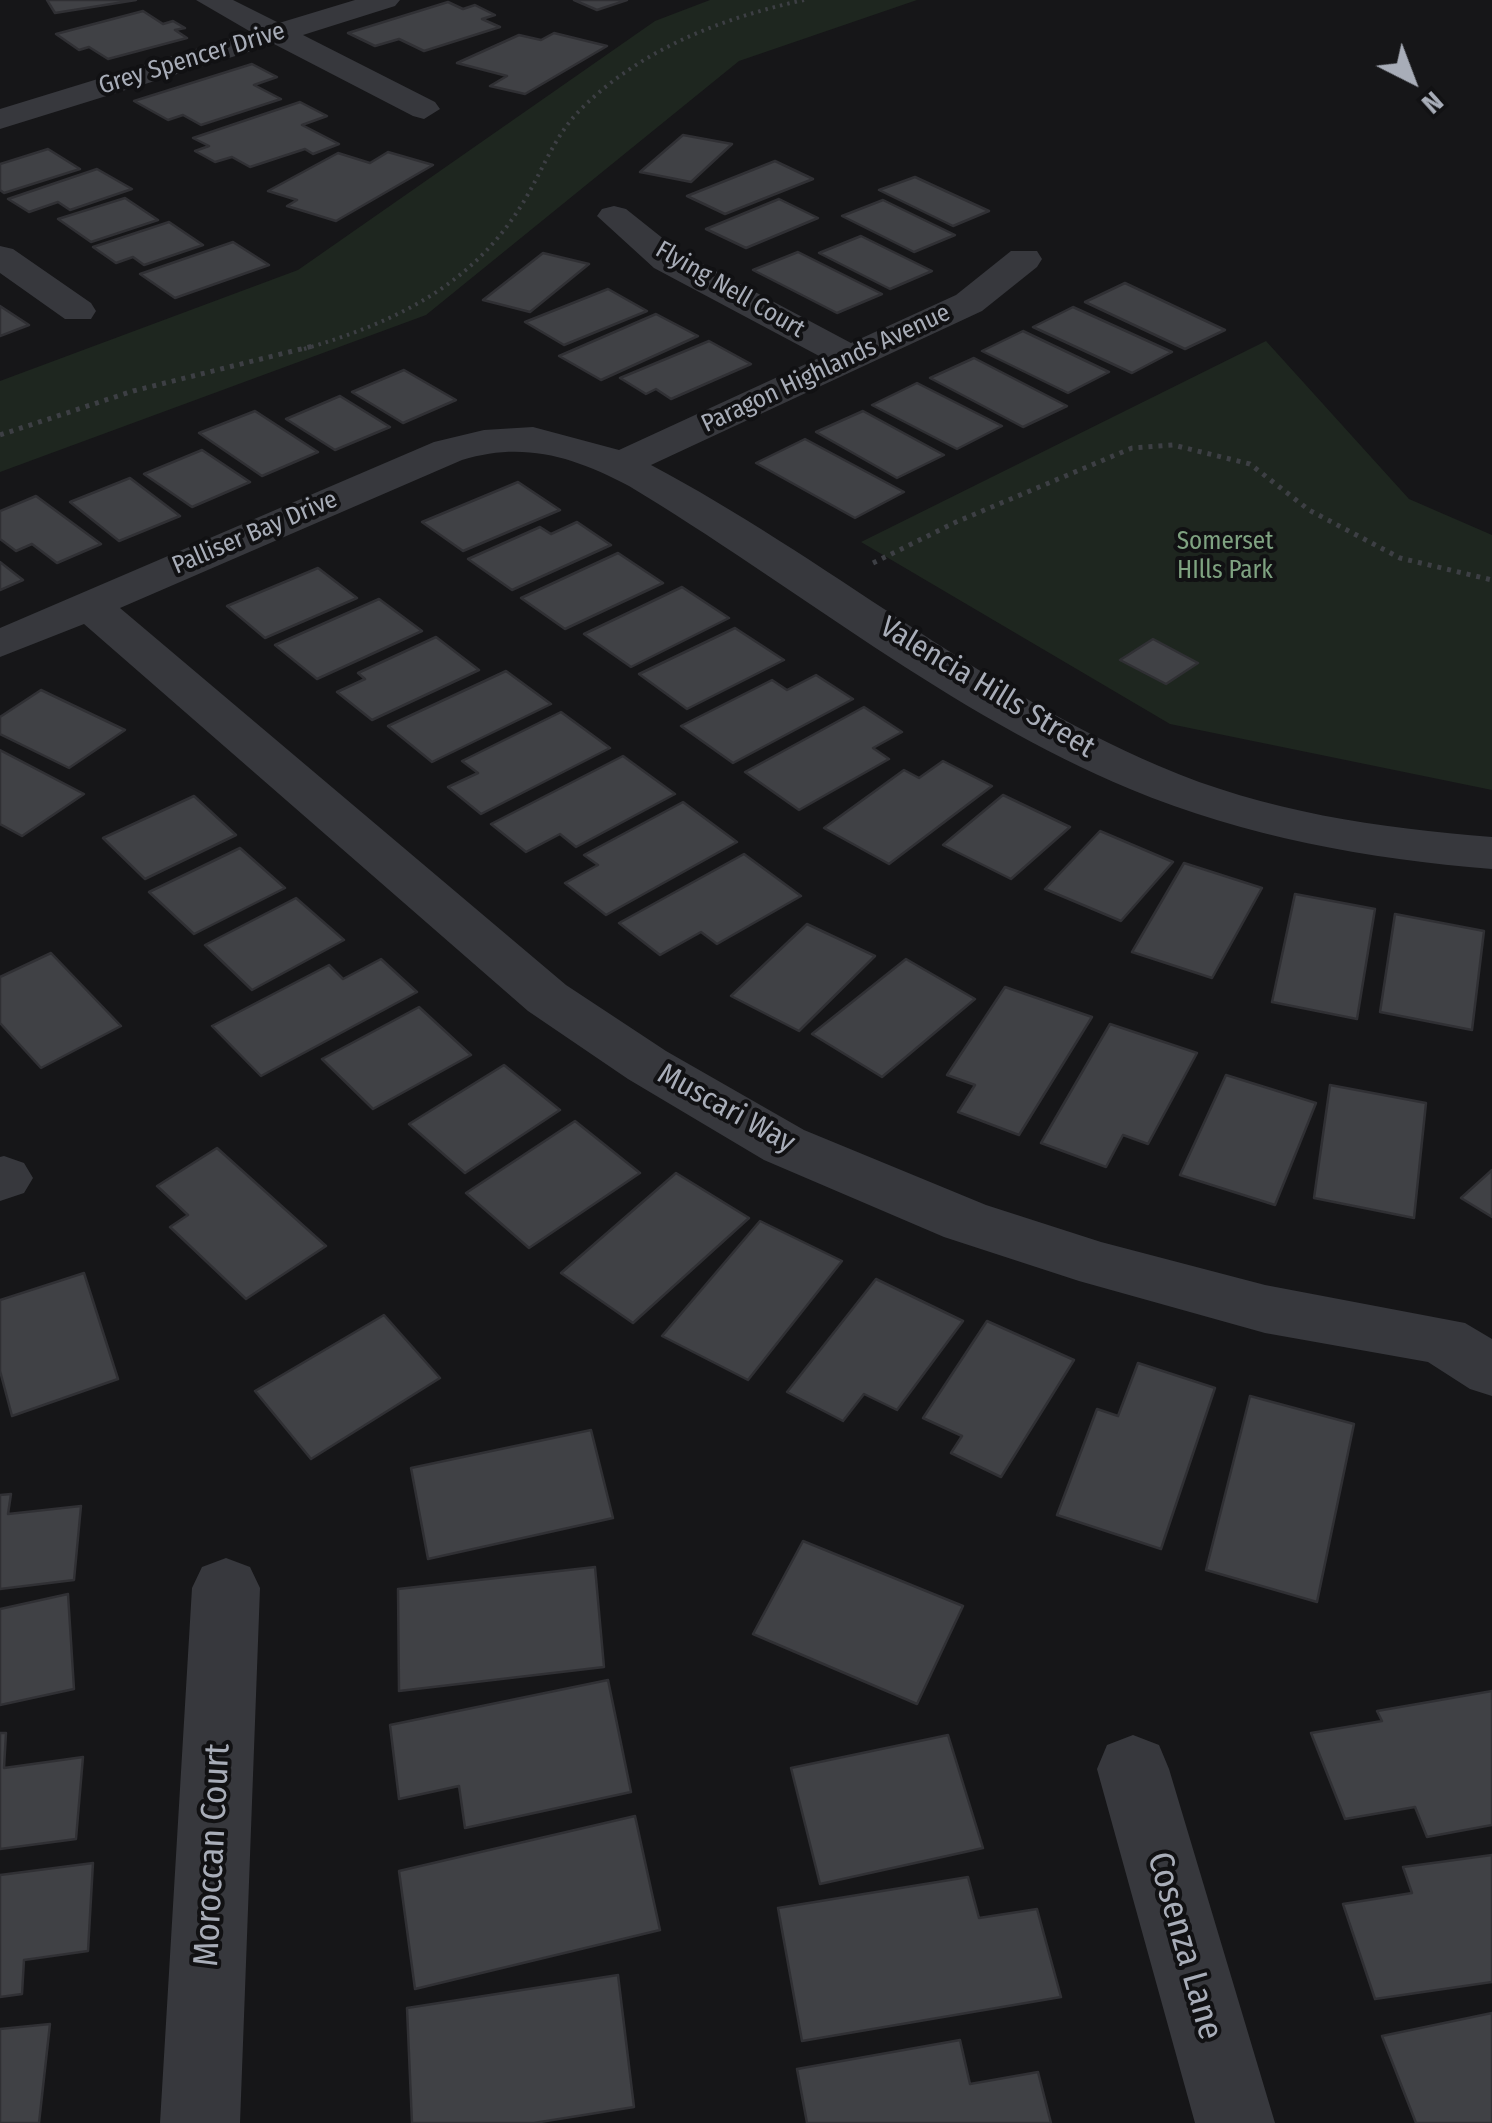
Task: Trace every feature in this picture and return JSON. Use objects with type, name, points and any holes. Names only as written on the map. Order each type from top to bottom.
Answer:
[{"type":"street","points":[[211,0],[424,109]]},
{"type":"street","name":"Grey Spencer Drive","points":[[0,118],[385,0]]},
{"type":"street","name":"Flying Nell Court","points":[[614,216],[667,260],[850,358]]},
{"type":"street","points":[[0,257],[78,311]]},
{"type":"street","name":"Paragon Highlands Avenue","points":[[620,464],[969,303],[1024,259]]},
{"type":"street","name":"Valencia Hills Street","points":[[516,438],[570,446],[620,464],[1016,711],[1143,777],[1208,802],[1360,839],[1492,853]]},
{"type":"street","name":"Palliser Bay Drive","points":[[0,644],[448,451],[516,438]]},
{"type":"street","name":"Muscari Way","points":[[88,604],[547,998],[647,1065],[784,1144],[965,1222],[1100,1265],[1264,1309],[1443,1340],[1492,1370]]},
{"type":"street","name":"Moroccan Court","points":[[200,2123],[226,1588]]},
{"type":"street","name":"Cosenza Lane","points":[[1133,1769],[1235,2123]]},
{"type":"path","points":[[0,435],[98,401],[280,357],[363,330],[437,295],[494,245],[537,180],[558,137],[616,78],[710,24],[804,0]]},
{"type":"path","points":[[868,566],[956,522],[1132,448],[1172,445],[1250,464],[1309,510],[1400,558],[1492,580]]},
{"type":"green space","points":[[710,0],[917,0],[739,61],[426,315],[0,472],[0,381],[298,270],[655,21]]},
{"type":"green space","name":"Somerset HIlls Park","points":[[1266,341],[1409,499],[1492,535],[1492,790],[1170,724],[861,542]]},
{"type":"building","points":[[47,0],[136,0],[55,13]]},
{"type":"building","points":[[574,0],[627,0],[597,10]]},
{"type":"building","points":[[448,2],[463,9],[475,5],[495,15],[482,19],[500,27],[424,51],[399,39],[375,46],[348,33]]},
{"type":"building","points":[[143,11],[163,24],[173,21],[185,28],[175,30],[187,38],[108,59],[89,47],[79,50],[56,34]]},
{"type":"building","points":[[554,33],[607,46],[525,94],[490,86],[507,76],[457,63],[519,35],[541,40]]},
{"type":"building","points":[[252,64],[277,77],[254,85],[281,99],[201,125],[183,115],[168,120],[134,101]]},
{"type":"building","points":[[300,102],[327,116],[302,125],[339,144],[313,154],[305,149],[250,167],[232,157],[215,162],[195,151],[209,146],[193,138]]},
{"type":"building","points":[[683,135],[732,144],[691,182],[640,172]]},
{"type":"building","points":[[48,149],[80,169],[4,193],[0,190],[0,164]]},
{"type":"building","points":[[388,152],[433,165],[336,221],[287,206],[297,200],[268,191],[338,153],[370,163]]},
{"type":"building","points":[[775,161],[813,179],[725,214],[687,196]]},
{"type":"building","points":[[97,169],[132,189],[70,210],[58,202],[29,212],[8,199]]},
{"type":"building","points":[[915,177],[989,211],[953,226],[879,190]]},
{"type":"building","points":[[125,198],[158,220],[91,242],[58,219]]},
{"type":"building","points":[[779,199],[818,218],[746,248],[706,229]]},
{"type":"building","points":[[883,200],[955,235],[914,252],[842,216]]},
{"type":"building","points":[[169,222],[203,245],[144,265],[133,257],[116,263],[93,247]]},
{"type":"building","points":[[861,236],[932,271],[890,289],[819,253]]},
{"type":"building","points":[[233,242],[269,265],[175,298],[140,274]]},
{"type":"building","points":[[798,252],[882,294],[837,313],[753,270]]},
{"type":"building","points":[[543,253],[589,264],[530,312],[483,300]]},
{"type":"building","points":[[1125,283],[1225,330],[1185,349],[1085,302]]},
{"type":"building","points":[[608,289],[647,311],[564,345],[525,322]]},
{"type":"building","points":[[0,306],[29,325],[0,336]]},
{"type":"building","points":[[1073,307],[1172,352],[1132,373],[1033,327]]},
{"type":"building","points":[[656,314],[698,336],[601,380],[559,356]]},
{"type":"building","points":[[1023,331],[1109,372],[1068,393],[982,351]]},
{"type":"building","points":[[709,341],[751,364],[671,399],[656,389],[646,394],[620,378]]},
{"type":"building","points":[[974,358],[1067,406],[1023,427],[930,378]]},
{"type":"building","points":[[404,370],[456,400],[403,423],[352,392]]},
{"type":"building","points":[[917,383],[1002,426],[957,449],[872,405]]},
{"type":"building","points":[[340,396],[390,427],[335,450],[286,419]]},
{"type":"building","points":[[255,411],[318,452],[262,476],[199,433]]},
{"type":"building","points":[[863,411],[944,455],[897,478],[816,432]]},
{"type":"building","points":[[805,439],[904,492],[855,518],[756,463]]},
{"type":"building","points":[[202,450],[250,482],[192,507],[144,474]]},
{"type":"building","points":[[130,478],[180,516],[119,541],[70,502]]},
{"type":"building","points":[[518,482],[560,510],[463,551],[422,522]]},
{"type":"building","points":[[36,496],[101,544],[57,563],[32,544],[16,551],[0,539],[0,511]]},
{"type":"building","points":[[577,522],[611,545],[512,590],[468,559],[540,527],[551,534]]},
{"type":"building","points":[[618,553],[663,583],[565,629],[521,598]]},
{"type":"building","points":[[0,562],[23,580],[0,590]]},
{"type":"building","points":[[318,568],[357,598],[265,638],[227,606]]},
{"type":"building","points":[[682,587],[729,618],[631,667],[584,634]]},
{"type":"building","points":[[379,599],[422,631],[317,679],[275,645]]},
{"type":"building","points":[[735,628],[784,660],[687,709],[639,674]]},
{"type":"building","points":[[436,637],[479,670],[372,720],[337,692],[365,679],[358,673]]},
{"type":"building","points":[[1153,639],[1198,663],[1166,684],[1120,660]]},
{"type":"building","points":[[506,671],[551,704],[432,762],[388,726]]},
{"type":"building","points":[[816,675],[853,699],[733,763],[681,726],[772,680],[787,690]]},
{"type":"building","points":[[41,690],[125,730],[69,768],[0,734],[0,717]]},
{"type":"building","points":[[864,707],[902,732],[873,748],[889,759],[799,810],[745,772]]},
{"type":"building","points":[[561,712],[610,748],[481,814],[448,787],[478,773],[462,761]]},
{"type":"building","points":[[0,750],[84,794],[22,836],[0,824]]},
{"type":"building","points":[[623,756],[675,794],[576,847],[560,834],[526,852],[491,824]]},
{"type":"building","points":[[943,761],[992,786],[889,864],[824,828],[904,770],[919,778]]},
{"type":"building","points":[[1003,795],[1070,827],[1011,879],[943,845]]},
{"type":"building","points":[[194,796],[236,835],[145,879],[103,838]]},
{"type":"building","points":[[683,802],[737,842],[606,915],[565,883],[598,865],[584,855]]},
{"type":"building","points":[[1100,831],[1173,862],[1121,921],[1045,889]]},
{"type":"building","points":[[240,848],[285,888],[194,934],[149,892]]},
{"type":"building","points":[[744,854],[801,896],[717,944],[701,932],[660,955],[619,923]]},
{"type":"building","points":[[1184,863],[1262,888],[1212,978],[1132,952]]},
{"type":"building","points":[[1295,894],[1375,909],[1357,1019],[1272,1002]]},
{"type":"building","points":[[296,898],[344,940],[252,990],[205,945]]},
{"type":"building","points":[[1395,914],[1484,931],[1472,1030],[1380,1012]]},
{"type":"building","points":[[807,924],[875,956],[799,1031],[731,996]]},
{"type":"building","points":[[51,953],[121,1026],[41,1068],[0,1023],[0,977]]},
{"type":"building","points":[[381,959],[417,992],[261,1076],[212,1026],[329,965],[343,979]]},
{"type":"building","points":[[906,959],[975,999],[882,1077],[812,1034]]},
{"type":"building","points":[[1005,987],[1092,1017],[1019,1135],[958,1112],[975,1085],[947,1075]]},
{"type":"building","points":[[419,1007],[471,1055],[373,1109],[322,1059]]},
{"type":"building","points":[[1110,1024],[1197,1053],[1148,1144],[1123,1135],[1106,1167],[1041,1143]]},
{"type":"building","points":[[504,1065],[560,1110],[465,1173],[409,1124]]},
{"type":"building","points":[[1226,1075],[1316,1103],[1275,1205],[1180,1175]]},
{"type":"building","points":[[1330,1085],[1426,1103],[1414,1218],[1314,1198]]},
{"type":"building","points":[[575,1121],[640,1173],[529,1248],[466,1193]]},
{"type":"building","points":[[217,1148],[326,1246],[246,1299],[170,1227],[188,1215],[157,1186]]},
{"type":"building","points":[[1492,1170],[1492,1217],[1461,1198]]},
{"type":"building","points":[[676,1173],[749,1218],[633,1323],[561,1273]]},
{"type":"building","points":[[760,1221],[842,1261],[748,1380],[662,1336]]},
{"type":"building","points":[[84,1273],[118,1379],[12,1416],[0,1371],[0,1300]]},
{"type":"building","points":[[876,1279],[963,1321],[897,1410],[864,1394],[843,1421],[787,1392]]},
{"type":"building","points":[[384,1315],[440,1378],[311,1459],[255,1391]]},
{"type":"building","points":[[987,1321],[1074,1360],[1001,1477],[951,1453],[962,1436],[923,1418]]},
{"type":"building","points":[[1138,1363],[1215,1388],[1161,1549],[1057,1515],[1097,1409],[1118,1416]]},
{"type":"building","points":[[1250,1396],[1354,1424],[1317,1602],[1206,1570]]},
{"type":"building","points":[[591,1430],[613,1518],[428,1559],[411,1468]]},
{"type":"building","points":[[11,1494],[8,1514],[81,1506],[74,1580],[0,1589],[0,1495]]},
{"type":"building","points":[[803,1541],[963,1606],[917,1704],[753,1634]]},
{"type":"building","points":[[595,1567],[604,1667],[399,1691],[398,1589]]},
{"type":"building","points":[[68,1594],[74,1689],[0,1705],[0,1609]]},
{"type":"building","points":[[608,1680],[631,1792],[465,1828],[459,1786],[399,1799],[390,1725]]},
{"type":"building","points":[[1492,1691],[1492,1825],[1427,1837],[1415,1807],[1345,1819],[1311,1733],[1382,1721],[1377,1711]]},
{"type":"building","points":[[0,1733],[6,1733],[4,1768],[83,1757],[76,1839],[0,1849]]},
{"type":"building","points":[[948,1735],[983,1848],[820,1884],[791,1768]]},
{"type":"building","points":[[635,1816],[660,1930],[415,1989],[399,1871]]},
{"type":"building","points":[[1492,1855],[1492,1982],[1375,1999],[1343,1904],[1412,1893],[1403,1867]]},
{"type":"building","points":[[93,1863],[88,1951],[24,1960],[22,1994],[0,1997],[0,1875]]},
{"type":"building","points":[[968,1877],[979,1918],[1037,1909],[1061,1997],[802,2041],[778,1908]]},
{"type":"building","points":[[618,1975],[634,2107],[534,2123],[412,2123],[407,2008]]},
{"type":"building","points":[[1492,2013],[1492,2123],[1416,2123],[1382,2036]]},
{"type":"building","points":[[50,2024],[39,2123],[0,2123],[0,2029]]},
{"type":"building","points":[[960,2040],[970,2084],[1038,2072],[1051,2123],[807,2123],[797,2069]]}]
